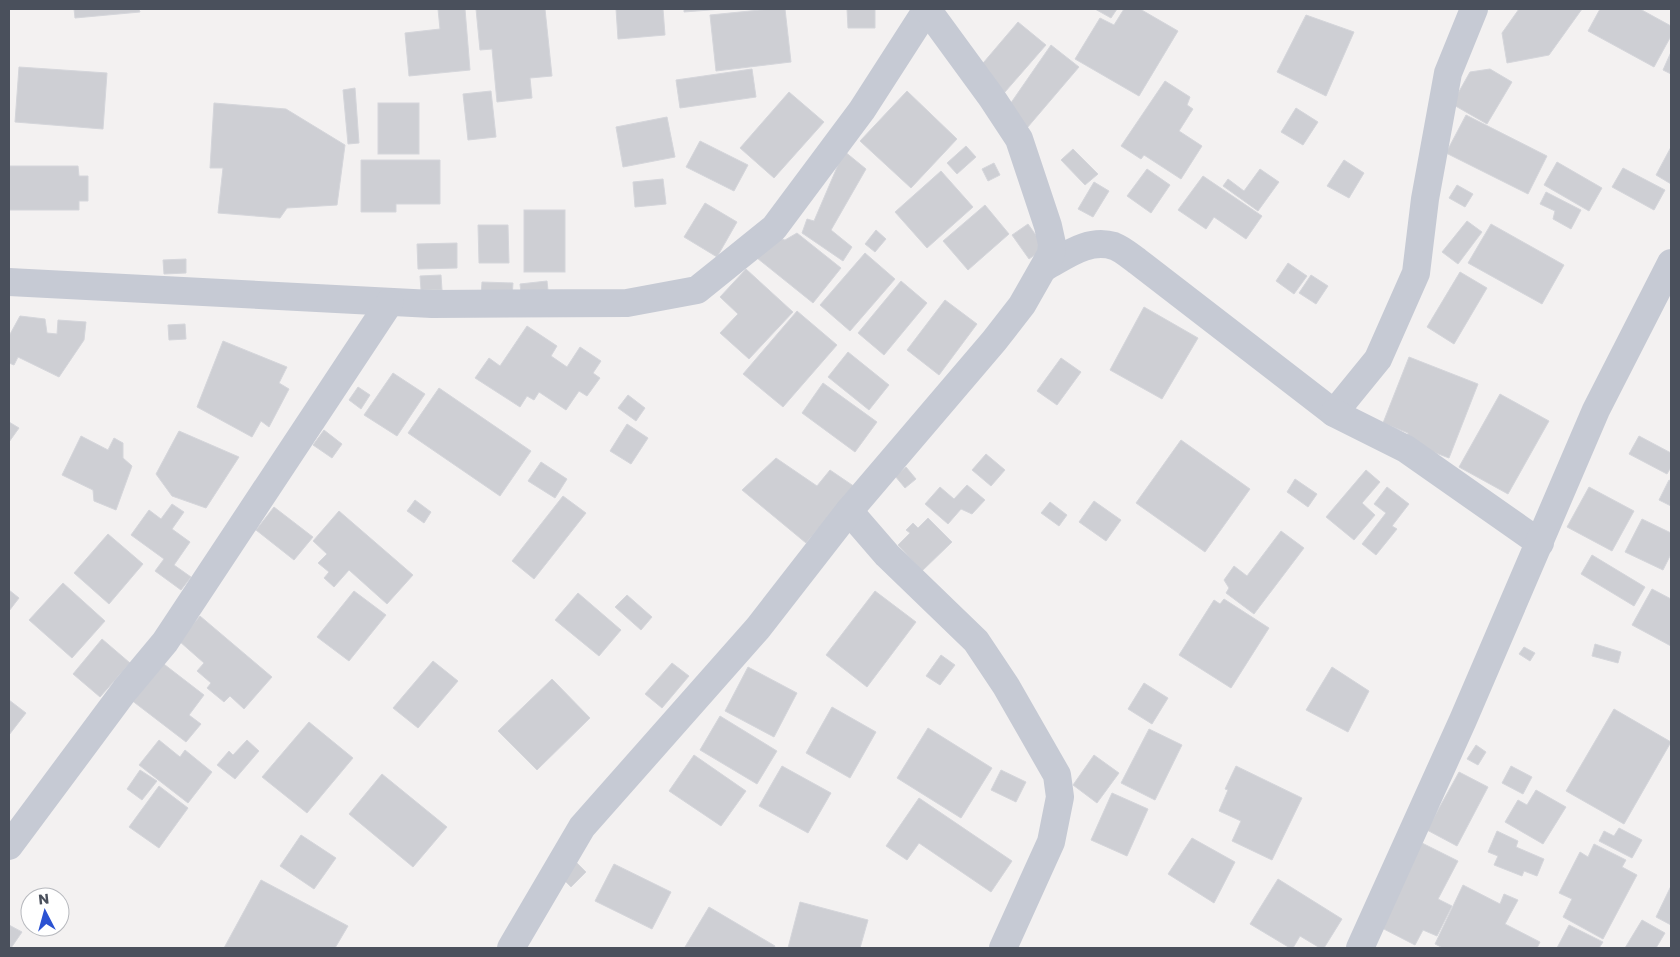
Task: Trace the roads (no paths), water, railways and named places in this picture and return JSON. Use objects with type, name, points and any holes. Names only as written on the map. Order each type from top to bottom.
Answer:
[{"type":"street","points":[[9,282],[432,304],[627,303],[697,290],[774,228],[862,110],[927,9],[992,98],[1019,139],[1048,226],[1052,244],[1051,254],[1022,305],[849,511],[758,628],[582,827],[511,948]]},
{"type":"street","points":[[1334,413],[1378,359],[1416,272],[1425,199],[1448,73],[1474,9]]},
{"type":"street","points":[[1045,267],[1083,246],[1097,243],[1115,247],[1138,261],[1334,413],[1406,449],[1540,543]]},
{"type":"street","points":[[1360,948],[1463,720],[1596,410],[1671,263]]},
{"type":"street","points":[[9,846],[125,690],[165,642],[390,302]]},
{"type":"street","points":[[849,511],[887,555],[976,641],[1006,686],[1057,775],[1060,797],[1052,842],[1003,948]]}]
